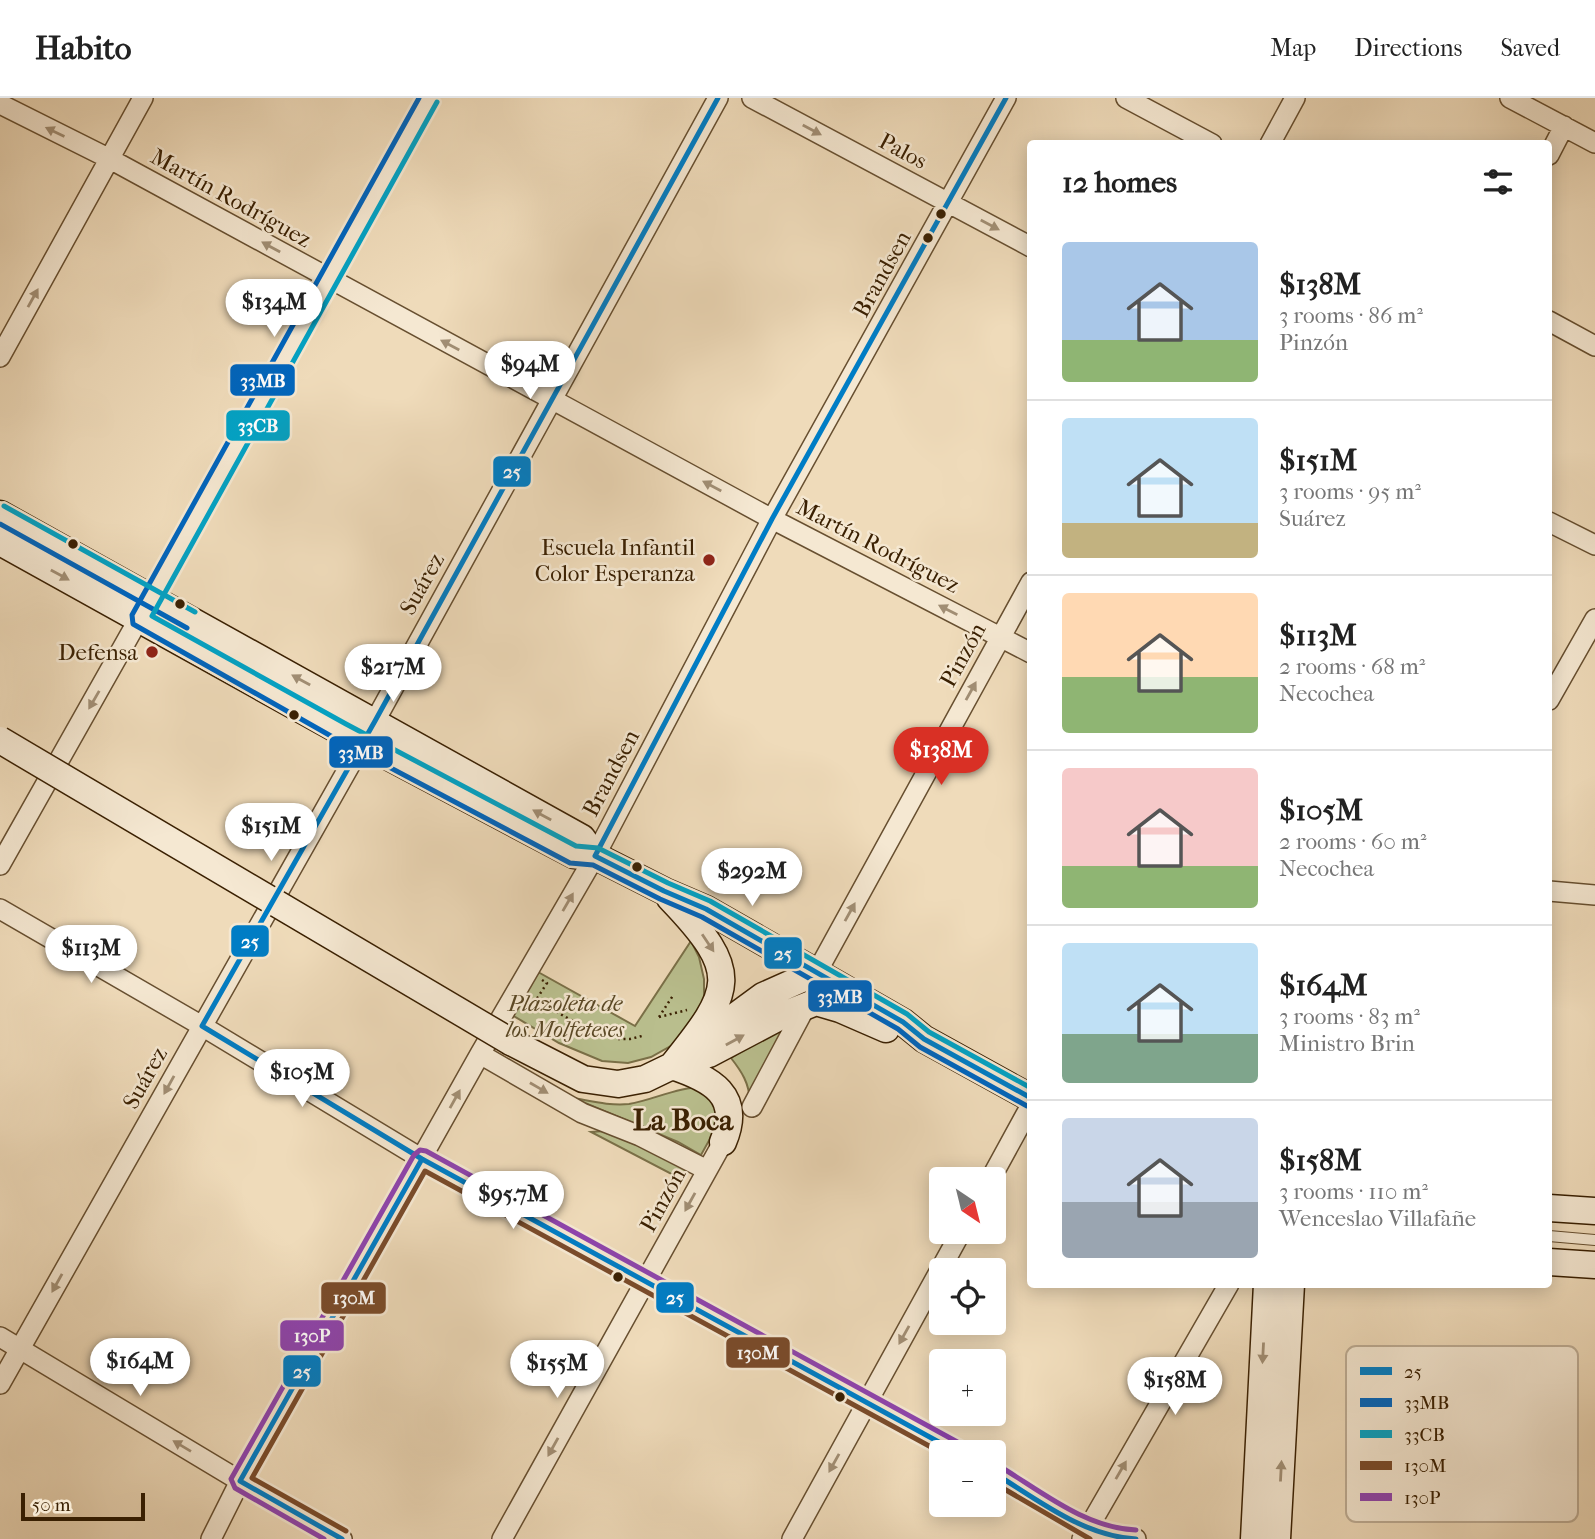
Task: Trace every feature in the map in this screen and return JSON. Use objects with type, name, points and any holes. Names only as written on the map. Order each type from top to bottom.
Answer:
[{"type":"main road","points":[[0,513],[145,608],[369,732],[582,838],[595,856],[706,909],[903,1022],[924,1039],[1027,1096]]},
{"type":"main road","points":[[0,542],[145,608]]},
{"type":"main road","points":[[0,740],[511,1042],[566,1071],[597,1083],[630,1083],[653,1076],[672,1066],[709,1054],[807,1004],[822,1002],[896,1034],[924,1039]]},
{"type":"main road","points":[[664,891],[710,946],[718,962],[722,981],[719,1000],[706,1024],[672,1066]]},
{"type":"main road","points":[[672,1066],[737,1013],[764,996],[817,972]]},
{"type":"main road","points":[[672,1066],[705,1079],[724,1096],[729,1116],[723,1142]]},
{"type":"main road","points":[[1552,1208],[1595,1211]]},
{"type":"main road","points":[[1552,1262],[1595,1265]]},
{"type":"main road","points":[[1254,1539],[1267,1288]]},
{"type":"main road","points":[[1277,1539],[1292,1288]]},
{"type":"street","points":[[0,357],[143,98]]},
{"type":"street","points":[[0,865],[330,280],[429,98]]},
{"type":"street","name":"Suárez","points":[[0,1384],[369,732],[719,98]]},
{"type":"street","name":"Palos","points":[[752,98],[1027,245]]},
{"type":"street","name":"Brandsen","points":[[211,1539],[240,1481],[480,1054],[595,856],[772,519],[1006,98]]},
{"type":"street","points":[[1126,98],[1205,140]]},
{"type":"street","points":[[1272,140],[1295,98]]},
{"type":"street","points":[[1510,98],[1595,143]]},
{"type":"street","name":"Martín Rodríguez","points":[[0,104],[110,159],[772,519],[1027,651]]},
{"type":"street","points":[[1552,149],[1564,127]]},
{"type":"street","points":[[1552,323],[1595,346]]},
{"type":"street","points":[[1552,524],[1595,545]]},
{"type":"street","name":"Pinzón","points":[[817,972],[1027,589]]},
{"type":"street","points":[[1552,694],[1595,619]]},
{"type":"street","points":[[1552,891],[1595,895]]},
{"type":"street","points":[[0,909],[202,1026],[422,1159],[935,1440]]},
{"type":"street","points":[[752,1107],[807,1004]]},
{"type":"street","points":[[480,1054],[582,1113],[640,1136],[707,1170]]},
{"type":"street","points":[[997,1167],[1027,1112]]},
{"type":"street","name":"Pinzón","points":[[502,1539],[723,1142]]},
{"type":"street","points":[[792,1539],[954,1244]]},
{"type":"street","points":[[1085,1534],[1226,1288]]},
{"type":"street","points":[[0,1337],[342,1539]]},
{"type":"street","points":[[1006,1481],[1085,1534],[1136,1539]]},
{"type":"lane","points":[[1552,1236],[1595,1240]]},
{"type":"path","points":[[536,976],[547,983],[537,1000],[599,1036]]},
{"type":"path","points":[[674,994],[659,1017],[693,1009]]},
{"type":"path","points":[[618,1039],[630,1040],[642,1036]]},
{"type":"green space","name":"Plazoleta de los Molfeteses","points":[[691,941],[699,957],[704,979],[704,1000],[676,1043],[651,1057],[628,1063],[602,1061],[559,1043],[512,1015],[538,972],[635,1026]]},
{"type":"green space","points":[[789,1023],[750,1101],[744,1078],[731,1058]]},
{"type":"green space","name":"Plazoleta de los Molfeteses","points":[[700,1087],[711,1094],[721,1119],[701,1155],[678,1142],[573,1098],[608,1104],[629,1104]]},
{"type":"green space","points":[[604,1131],[687,1170],[681,1179],[591,1132]]},
{"type":"transit line","name":"33MB","points":[[419,98],[132,615],[133,624],[338,740],[570,863],[593,865],[702,917],[898,1029],[920,1047],[1027,1106]]},
{"type":"transit line","name":"25","points":[[718,98],[375,721],[202,1026],[422,1159],[935,1440]]},
{"type":"transit line","name":"25","points":[[1006,98],[772,519],[595,856],[706,909],[903,1022],[924,1039],[1027,1096]]},
{"type":"transit line","name":"33CB","points":[[437,102],[152,616],[346,724],[576,846],[598,848],[710,901],[907,1014],[929,1032],[1027,1086]]},
{"type":"transit line","name":"33CB","points":[[4,506],[195,612]]},
{"type":"transit line","name":"33MB","points":[[0,524],[187,628]]},
{"type":"transit line","name":"130P","points":[[324,1539],[235,1488],[231,1479],[414,1155],[420,1150],[954,1440]]},
{"type":"transit line","name":"25","points":[[342,1539],[240,1481],[422,1159]]},
{"type":"transit line","name":"130M","points":[[346,1531],[252,1478],[425,1171],[929,1446]]},
{"type":"transit line","name":"130P","points":[[1006,1471],[1081,1515],[1117,1528],[1136,1530]]},
{"type":"transit line","name":"25","points":[[1006,1481],[1079,1524],[1116,1536],[1136,1539]]},
{"type":"transit line","name":"130M","points":[[1006,1490],[1090,1539]]},
{"type":"place","name":"Escuela Infantil Color Esperanza","points":[[709,560]]},
{"type":"place","name":"Defensa","points":[[152,652]]},
{"type":"district","name":"La Boca","points":[[683,1120]]}]
